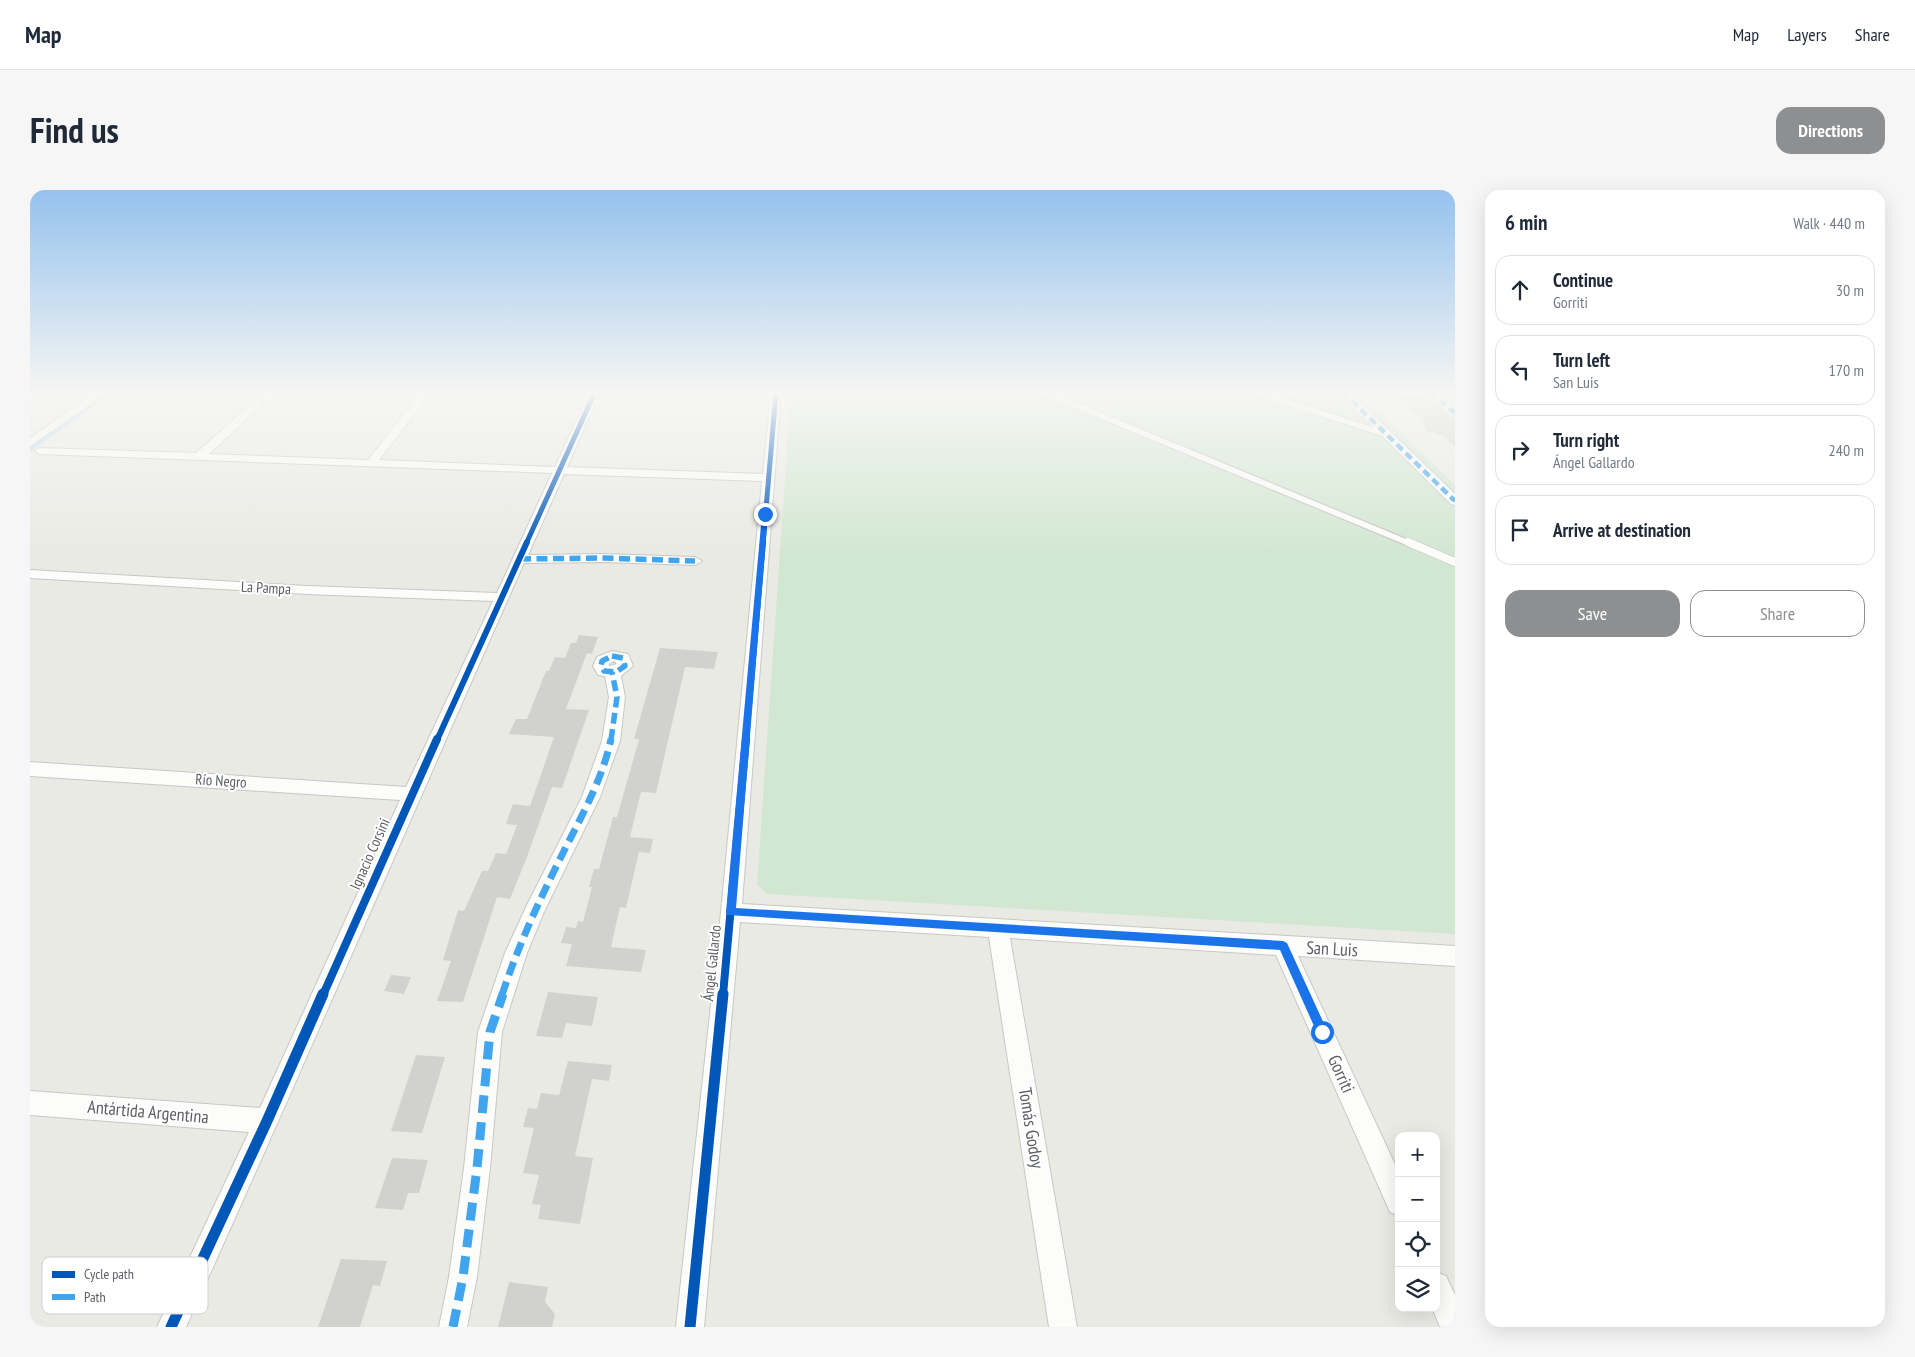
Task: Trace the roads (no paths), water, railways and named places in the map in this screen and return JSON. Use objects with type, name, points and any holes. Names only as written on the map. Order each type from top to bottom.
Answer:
[{"type":"street","points":[[200,456],[212,445]]},
{"type":"street","points":[[371,463],[385,445]]},
{"type":"street","name":"Ignacio Corsini","points":[[204,1257],[267,1121],[570,445]]},
{"type":"street","name":"Ángel Gallardo","points":[[690,1327],[731,912],[771,445]]},
{"type":"street","points":[[1397,445],[1455,501]]},
{"type":"street","points":[[40,451],[768,478]]},
{"type":"street","points":[[520,559],[603,558],[695,561]]},
{"type":"street","name":"La Pampa","points":[[30,574],[307,590],[502,597]]},
{"type":"street","points":[[453,1327],[463,1277],[478,1168],[490,1032],[503,990],[527,928],[584,812],[606,757],[614,726],[617,697],[612,672]]},
{"type":"street","name":"Río Negro","points":[[30,769],[412,794]]},
{"type":"street","name":"San Luis","points":[[731,912],[1455,956]]},
{"type":"street","name":"Tomás Godoy","points":[[998,929],[1064,1327]]},
{"type":"street","name":"Gorriti","points":[[1283,946],[1395,1194]]},
{"type":"street","name":"Antártida Argentina","points":[[30,1103],[267,1121]]},
{"type":"street","points":[[1440,1295],[1455,1327]]},
{"type":"street","name":"Ignacio Corsini","points":[[171,1327],[177,1314]]},
{"type":"lane","points":[[1172,445],[1455,562]]},
{"type":"waterway","points":[[30,449],[36,445]]}]
